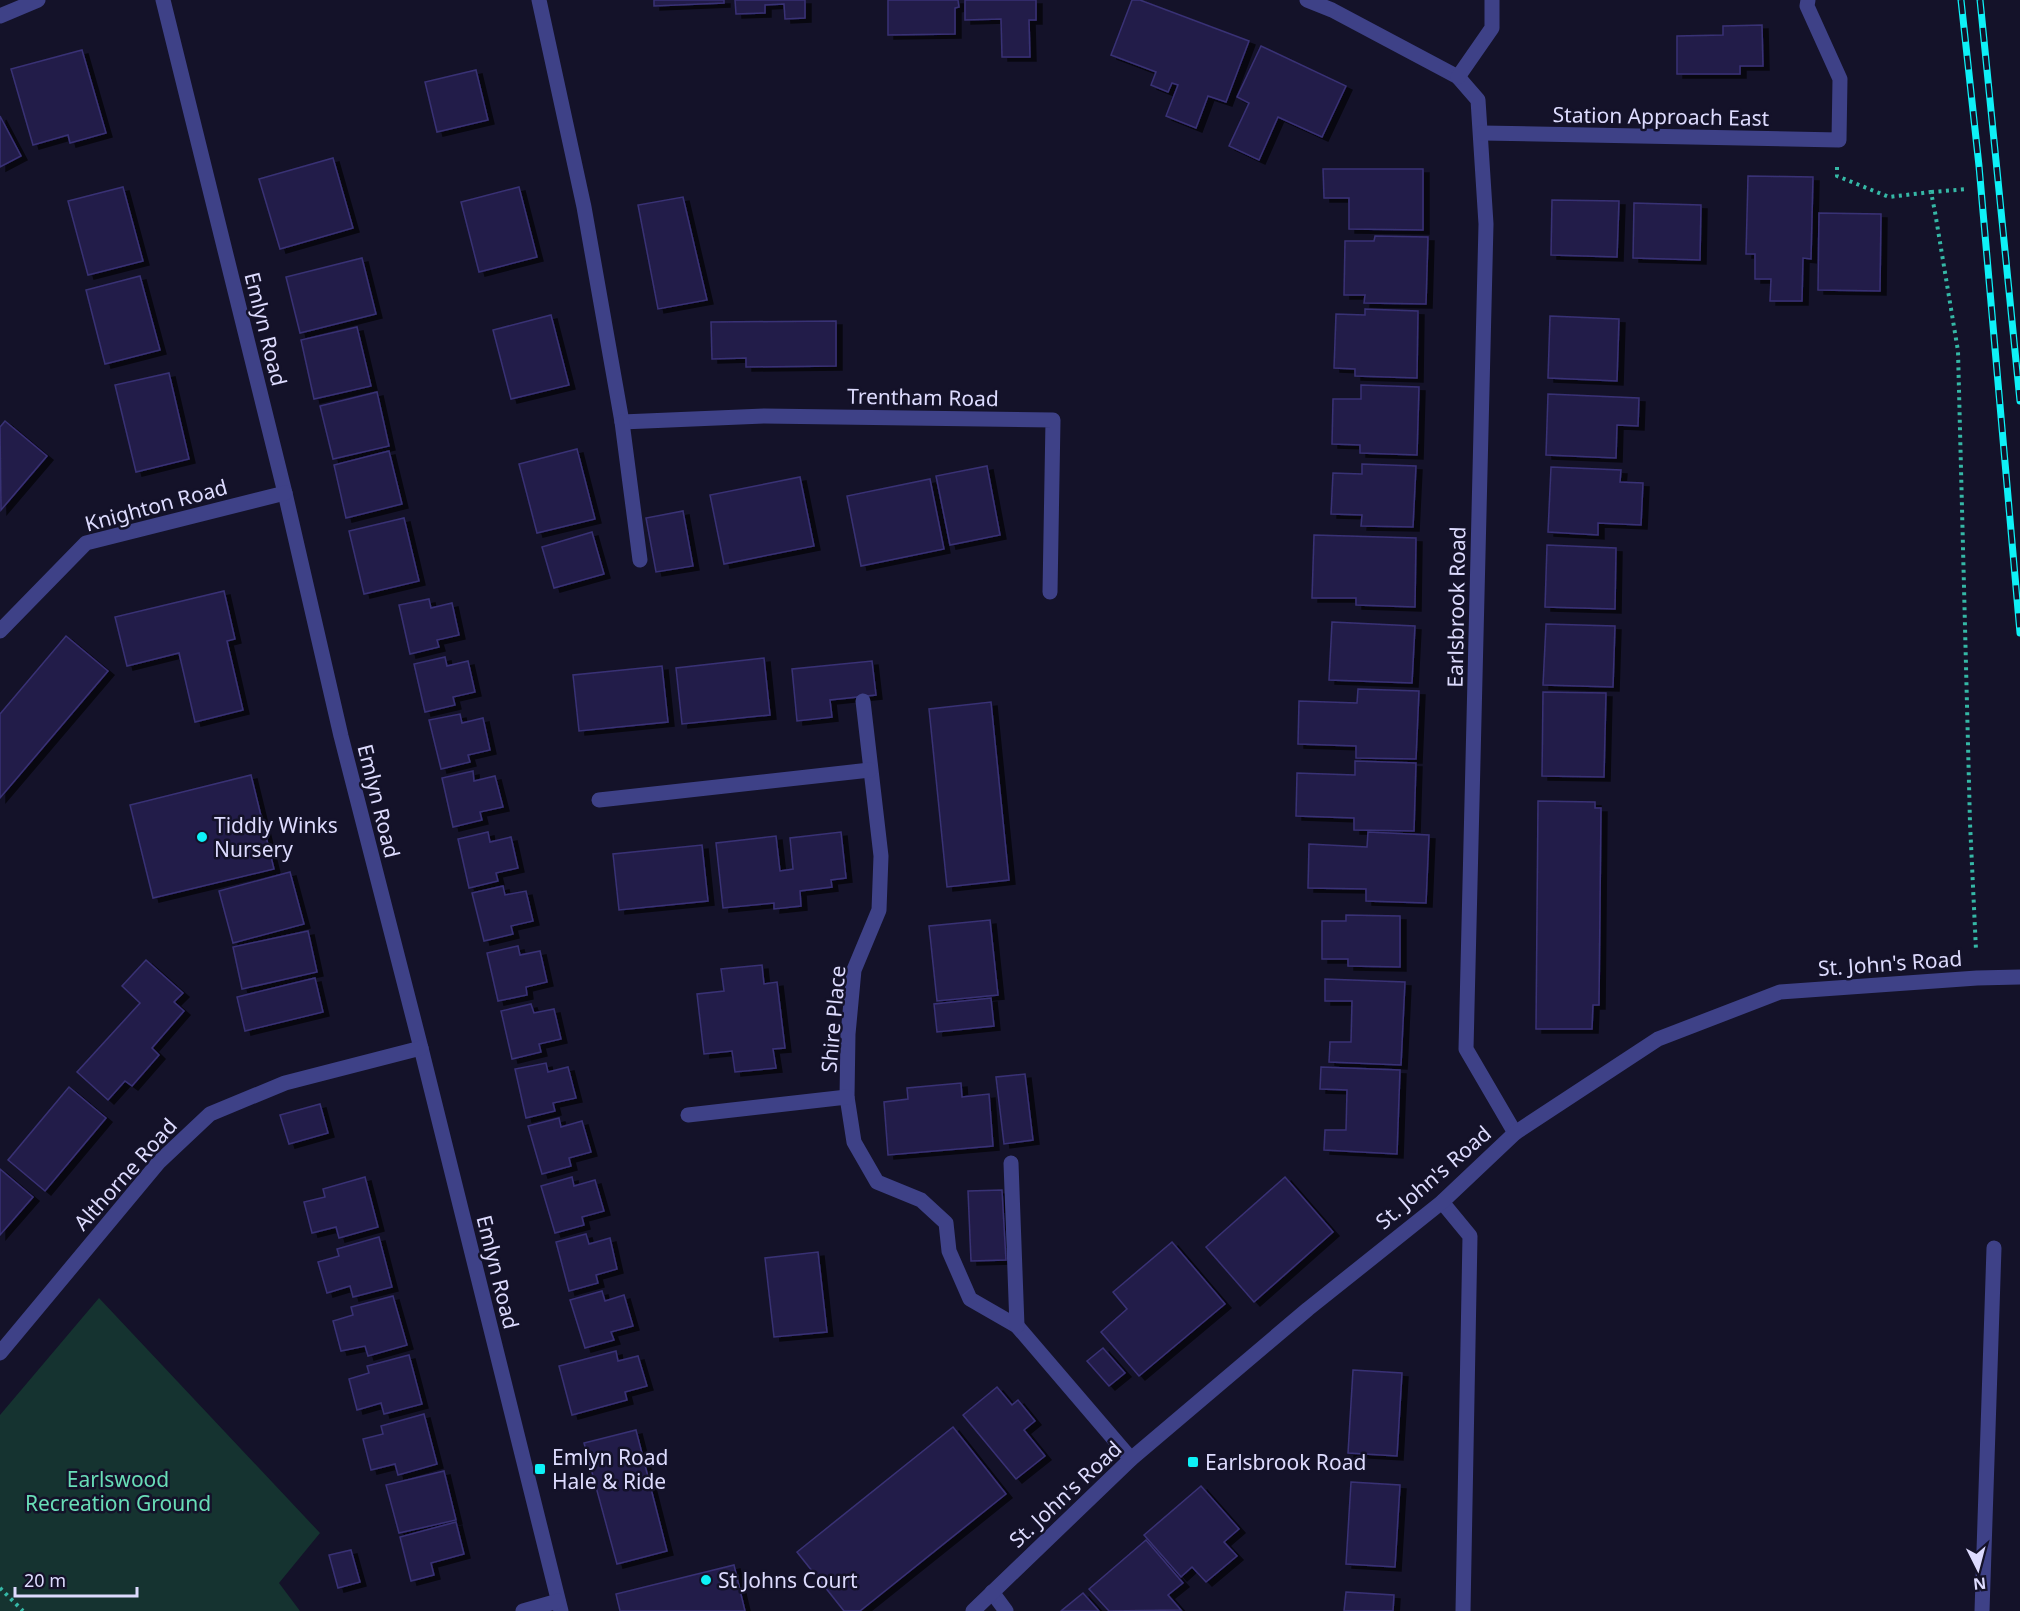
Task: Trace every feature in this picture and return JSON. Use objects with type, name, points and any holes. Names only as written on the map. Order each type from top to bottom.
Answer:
[{"type":"street","points":[[0,16],[38,0]]},
{"type":"street","name":"Emlyn Road","points":[[163,0],[285,493],[341,736],[559,1606]]},
{"type":"street","points":[[539,0],[585,207],[622,422],[640,560]]},
{"type":"street","points":[[1307,0],[1332,10],[1458,76],[1492,28],[1492,0]]},
{"type":"street","points":[[1808,0],[1808,6],[1840,79],[1839,140]]},
{"type":"street","name":"Earlsbrook Road","points":[[1458,76],[1478,100],[1482,134],[1486,224],[1466,1049],[1515,1133]]},
{"type":"street","name":"Station Approach East","points":[[1482,134],[1839,140]]},
{"type":"street","name":"Trentham Road","points":[[622,422],[764,416],[1053,420],[1050,592]]},
{"type":"street","name":"Knighton Road","points":[[0,631],[86,543],[285,493]]},
{"type":"street","name":"Shire Place","points":[[863,701],[881,856],[879,910],[854,970],[848,1034],[848,1097],[854,1142],[877,1182],[921,1200],[946,1223],[949,1251],[969,1299],[1017,1326],[1131,1459]]},
{"type":"street","points":[[599,800],[870,770]]},
{"type":"street","name":"St. John's Road","points":[[973,1611],[1131,1459],[1308,1309],[1442,1202],[1515,1133],[1658,1039],[1780,992],[2020,977]]},
{"type":"street","name":"Althorne Road","points":[[0,1353],[159,1161],[210,1114],[285,1083],[421,1048]]},
{"type":"street","name":"Shire Place","points":[[688,1115],[848,1097]]},
{"type":"street","points":[[1011,1163],[1017,1326]]},
{"type":"street","points":[[1442,1202],[1470,1236],[1463,1611]]},
{"type":"street","points":[[1982,1611],[1994,1248]]},
{"type":"street","points":[[992,1592],[1006,1611]]},
{"type":"street","points":[[523,1611],[559,1606]]},
{"type":"path","points":[[1839,140],[1837,176],[1889,197],[1968,189]]},
{"type":"path","points":[[1931,192],[1958,351],[1970,823],[1977,978]]},
{"type":"path","points":[[0,1588],[23,1611]]},
{"type":"green space","name":"Earlswood Recreation Ground","points":[[99,1298],[320,1533],[279,1583],[300,1611],[0,1611],[0,1415]]},
{"type":"building","points":[[654,0],[724,0],[724,3],[654,6]]},
{"type":"building","points":[[735,0],[805,0],[805,18],[785,19],[784,4],[765,5],[765,13],[736,14]]},
{"type":"building","points":[[888,0],[958,0],[959,7],[955,8],[955,34],[888,35]]},
{"type":"building","points":[[965,0],[1036,0],[1036,20],[1029,20],[1030,57],[1002,57],[1001,19],[965,20]]},
{"type":"building","points":[[1132,0],[1140,0],[1249,41],[1226,102],[1208,96],[1196,128],[1166,116],[1178,85],[1172,83],[1168,92],[1151,85],[1156,72],[1111,55]]},
{"type":"building","points":[[1762,25],[1763,66],[1740,66],[1740,74],[1677,74],[1677,36],[1723,35],[1723,26]]},
{"type":"building","points":[[1261,46],[1346,86],[1322,137],[1278,117],[1259,160],[1229,146],[1249,103],[1237,97]]},
{"type":"building","points":[[82,50],[106,133],[70,143],[68,135],[33,145],[11,69]]},
{"type":"building","points":[[476,70],[488,120],[437,132],[425,82]]},
{"type":"building","points":[[0,116],[21,156],[0,167]]},
{"type":"building","points":[[333,158],[353,228],[280,249],[259,179]]},
{"type":"building","points":[[1323,169],[1423,169],[1423,230],[1349,229],[1349,198],[1324,198]]},
{"type":"building","points":[[1748,176],[1813,177],[1811,259],[1803,258],[1802,301],[1770,301],[1771,279],[1755,279],[1755,254],[1746,254]]},
{"type":"building","points":[[123,187],[143,261],[88,275],[68,201]]},
{"type":"building","points":[[519,187],[537,257],[479,272],[461,202]]},
{"type":"building","points":[[683,197],[707,300],[658,309],[638,205]]},
{"type":"building","points":[[1552,200],[1619,201],[1617,257],[1551,255]]},
{"type":"building","points":[[1634,203],[1701,205],[1700,260],[1633,258]]},
{"type":"building","points":[[1819,213],[1881,214],[1880,291],[1818,290]]},
{"type":"building","points":[[1375,236],[1428,237],[1426,304],[1364,303],[1365,295],[1344,295],[1345,241],[1374,241]]},
{"type":"building","points":[[362,258],[376,314],[300,333],[286,277]]},
{"type":"building","points":[[140,276],[160,350],[105,364],[86,290]]},
{"type":"building","points":[[1365,309],[1418,311],[1417,378],[1355,376],[1355,369],[1334,368],[1336,314],[1365,315]]},
{"type":"building","points":[[551,315],[569,385],[511,399],[493,330]]},
{"type":"building","points":[[1550,316],[1619,319],[1617,381],[1548,378]]},
{"type":"building","points":[[836,321],[836,366],[746,367],[746,358],[712,359],[711,322]]},
{"type":"building","points":[[357,327],[371,386],[314,399],[301,340]]},
{"type":"building","points":[[169,373],[189,459],[136,472],[115,385]]},
{"type":"building","points":[[1361,385],[1419,387],[1417,455],[1360,453],[1360,445],[1332,444],[1333,399],[1361,399]]},
{"type":"building","points":[[377,392],[389,446],[333,459],[320,406]]},
{"type":"building","points":[[1548,394],[1639,398],[1638,426],[1617,425],[1616,458],[1546,455]]},
{"type":"building","points":[[5,421],[47,456],[1,510],[0,427]]},
{"type":"building","points":[[577,449],[595,519],[537,533],[519,464]]},
{"type":"building","points":[[389,451],[402,504],[346,518],[334,465]]},
{"type":"building","points":[[1362,464],[1416,466],[1413,527],[1361,526],[1362,515],[1331,514],[1333,473],[1362,474]]},
{"type":"building","points":[[987,466],[1000,535],[950,545],[936,476]]},
{"type":"building","points":[[1551,467],[1621,470],[1620,482],[1643,483],[1641,525],[1598,523],[1598,535],[1548,532]]},
{"type":"building","points":[[800,477],[814,546],[724,564],[710,495]]},
{"type":"building","points":[[930,479],[944,549],[861,566],[847,496]]},
{"type":"building","points":[[683,511],[693,566],[656,572],[646,518]]},
{"type":"building","points":[[404,518],[419,581],[364,594],[349,531]]},
{"type":"building","points":[[592,532],[604,574],[554,588],[542,547]]},
{"type":"building","points":[[1314,535],[1416,538],[1415,607],[1356,605],[1356,598],[1312,598]]},
{"type":"building","points":[[1547,545],[1616,548],[1615,609],[1545,607]]},
{"type":"building","points":[[224,591],[235,639],[227,641],[243,710],[195,722],[179,653],[127,666],[115,617]]},
{"type":"building","points":[[429,599],[431,608],[452,603],[459,635],[437,640],[439,647],[410,654],[399,605]]},
{"type":"building","points":[[1332,622],[1415,626],[1412,683],[1329,680]]},
{"type":"building","points":[[1546,624],[1615,626],[1613,687],[1543,685]]},
{"type":"building","points":[[66,636],[108,671],[0,798],[0,714]]},
{"type":"building","points":[[445,657],[447,666],[468,661],[475,692],[453,697],[455,705],[425,712],[414,664]]},
{"type":"building","points":[[764,658],[770,715],[682,724],[676,668]]},
{"type":"building","points":[[872,661],[876,695],[830,700],[832,717],[797,721],[792,669]]},
{"type":"building","points":[[662,666],[668,722],[579,731],[573,675]]},
{"type":"building","points":[[1358,689],[1419,691],[1416,759],[1356,758],[1356,746],[1298,744],[1299,701],[1357,703]]},
{"type":"building","points":[[1543,692],[1606,693],[1604,777],[1542,776]]},
{"type":"building","points":[[991,702],[1009,880],[947,887],[929,709]]},
{"type":"building","points":[[460,714],[462,723],[483,718],[490,750],[468,755],[470,762],[441,769],[429,720]]},
{"type":"building","points":[[1355,761],[1416,763],[1414,831],[1354,830],[1354,818],[1296,816],[1297,773],[1355,775]]},
{"type":"building","points":[[473,771],[474,781],[495,776],[503,807],[480,812],[482,820],[453,827],[442,778]]},
{"type":"building","name":"Tiddly Winks Nursery","points":[[251,775],[274,869],[153,898],[130,805]]},
{"type":"building","points":[[1538,801],[1595,802],[1595,808],[1601,808],[1599,1005],[1593,1005],[1592,1029],[1536,1029]]},
{"type":"building","points":[[488,832],[490,842],[511,837],[518,868],[496,873],[498,881],[469,888],[458,839]]},
{"type":"building","points":[[841,832],[846,878],[831,880],[832,887],[800,891],[801,906],[774,909],[774,903],[723,908],[716,843],[776,836],[780,871],[793,869],[790,838]]},
{"type":"building","points":[[1368,832],[1429,835],[1426,903],[1366,901],[1366,889],[1308,888],[1309,844],[1367,847]]},
{"type":"building","points":[[702,845],[708,901],[619,910],[613,854]]},
{"type":"building","points":[[290,872],[304,924],[233,943],[219,891]]},
{"type":"building","points":[[503,886],[505,895],[526,891],[533,921],[511,926],[513,934],[484,941],[472,893]]},
{"type":"building","points":[[1346,915],[1400,916],[1400,967],[1348,966],[1348,959],[1322,959],[1322,921],[1346,921]]},
{"type":"building","points":[[990,920],[998,995],[937,1001],[929,926]]},
{"type":"building","points":[[308,931],[317,972],[242,989],[233,947]]},
{"type":"building","points":[[518,946],[520,955],[540,951],[547,982],[526,987],[527,995],[498,1001],[487,953]]},
{"type":"building","points":[[146,960],[183,993],[174,1002],[184,1011],[152,1048],[159,1055],[132,1086],[125,1081],[108,1100],[77,1072],[140,1003],[122,986]]},
{"type":"building","points":[[762,965],[764,984],[777,982],[785,1048],[773,1049],[776,1068],[735,1072],[732,1051],[704,1054],[697,994],[724,991],[721,969]]},
{"type":"building","points":[[315,978],[323,1012],[245,1031],[237,997]]},
{"type":"building","points":[[1325,979],[1405,982],[1401,1065],[1329,1062],[1330,1042],[1351,1042],[1352,1001],[1325,1001]]},
{"type":"building","points":[[991,998],[994,1026],[937,1032],[934,1004]]},
{"type":"building","points":[[531,1004],[534,1013],[554,1009],[561,1039],[539,1044],[541,1052],[512,1059],[501,1011]]},
{"type":"building","points":[[546,1063],[548,1072],[568,1067],[576,1098],[553,1103],[555,1111],[526,1118],[515,1069]]},
{"type":"building","points":[[1321,1067],[1400,1070],[1397,1154],[1324,1150],[1325,1130],[1346,1130],[1347,1090],[1320,1089]]},
{"type":"building","points":[[1025,1074],[1033,1140],[1004,1144],[996,1077]]},
{"type":"building","points":[[961,1083],[962,1097],[989,1094],[993,1146],[888,1155],[884,1102],[908,1099],[907,1088]]},
{"type":"building","points":[[69,1087],[106,1118],[45,1191],[8,1160]]},
{"type":"building","points":[[320,1104],[328,1133],[289,1144],[280,1115]]},
{"type":"building","points":[[559,1118],[561,1127],[582,1121],[591,1152],[569,1158],[571,1166],[542,1174],[528,1126]]},
{"type":"building","points":[[0,1169],[33,1197],[0,1235]]},
{"type":"building","points":[[365,1177],[378,1227],[339,1238],[336,1227],[312,1233],[304,1202],[325,1197],[323,1189]]},
{"type":"building","points":[[572,1177],[574,1186],[595,1180],[604,1211],[582,1217],[584,1225],[555,1233],[541,1186]]},
{"type":"building","points":[[1285,1177],[1333,1232],[1254,1302],[1206,1247]]},
{"type":"building","points":[[1002,1190],[1006,1260],[971,1261],[968,1191]]},
{"type":"building","points":[[586,1234],[589,1244],[610,1238],[617,1269],[596,1275],[598,1283],[569,1291],[556,1242]]},
{"type":"building","points":[[379,1237],[392,1287],[353,1297],[350,1286],[327,1293],[318,1262],[339,1256],[337,1249]]},
{"type":"building","points":[[1172,1242],[1225,1304],[1139,1376],[1101,1332],[1127,1309],[1113,1292]]},
{"type":"building","points":[[818,1252],[827,1332],[774,1337],[765,1258]]},
{"type":"building","points":[[602,1291],[605,1301],[624,1295],[633,1326],[611,1332],[614,1340],[585,1348],[570,1300]]},
{"type":"building","points":[[393,1296],[407,1345],[368,1356],[365,1346],[341,1351],[333,1321],[353,1315],[351,1307]]},
{"type":"building","points":[[1103,1348],[1125,1373],[1109,1386],[1087,1361]]},
{"type":"building","points":[[616,1351],[618,1361],[638,1356],[647,1386],[625,1392],[627,1400],[572,1415],[559,1366]]},
{"type":"building","points":[[409,1355],[422,1404],[384,1414],[381,1403],[357,1410],[349,1379],[369,1373],[367,1366]]},
{"type":"building","points":[[1353,1370],[1402,1373],[1397,1456],[1348,1453]]},
{"type":"building","points":[[997,1387],[1012,1405],[1018,1400],[1035,1421],[1024,1430],[1045,1456],[1016,1479],[963,1415]]},
{"type":"building","points":[[424,1414],[437,1464],[398,1475],[395,1464],[371,1470],[363,1439],[383,1434],[381,1426]]},
{"type":"building","points":[[953,1427],[1006,1494],[860,1611],[844,1611],[797,1552]]},
{"type":"building","points":[[636,1430],[667,1551],[617,1564],[584,1443]]},
{"type":"building","points":[[444,1471],[456,1520],[399,1533],[386,1485]]},
{"type":"building","points":[[1351,1482],[1400,1485],[1395,1567],[1346,1564]]},
{"type":"building","points":[[1201,1486],[1239,1529],[1224,1542],[1237,1556],[1206,1582],[1192,1567],[1181,1577],[1144,1535]]},
{"type":"building","points":[[456,1522],[464,1554],[431,1563],[434,1575],[411,1581],[400,1537]]},
{"type":"building","points":[[1146,1540],[1183,1583],[1168,1595],[1181,1610],[1109,1611],[1089,1589]]},
{"type":"building","points":[[351,1550],[360,1582],[338,1588],[329,1555]]},
{"type":"building","name":"St Johns Court","points":[[734,1565],[745,1611],[620,1611],[616,1594]]},
{"type":"building","points":[[1346,1592],[1394,1595],[1393,1611],[1344,1611]]},
{"type":"building","points":[[1083,1593],[1099,1611],[1061,1611]]},
{"type":"railway","points":[[1961,0],[1979,166],[2020,633]]},
{"type":"railway","points":[[1980,0],[2020,401]]},
{"type":"place","name":"Tiddly Winks Nursery","points":[[202,837]]},
{"type":"place","name":"Earlsbrook Road","points":[[1193,1462]]},
{"type":"place","name":"Emlyn Road Hale & Ride","points":[[540,1469]]},
{"type":"place","name":"St Johns Court","points":[[706,1580]]}]
